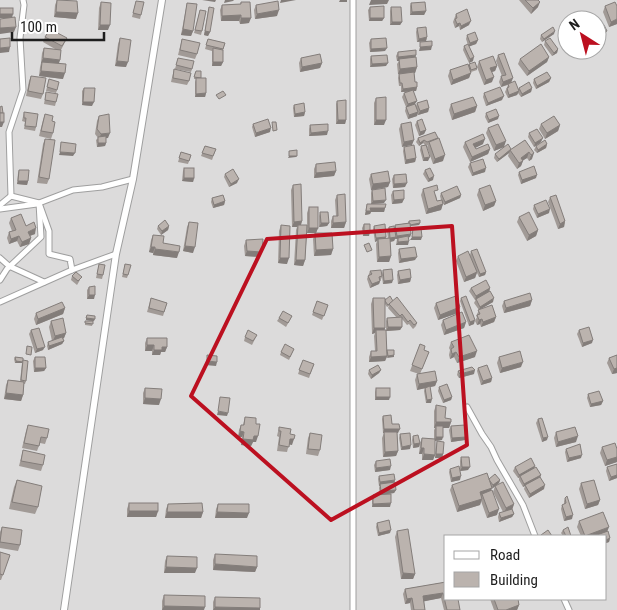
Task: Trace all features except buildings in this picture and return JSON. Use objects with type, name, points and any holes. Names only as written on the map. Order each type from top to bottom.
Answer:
[{"type":"street","points":[[11,196],[10,132],[23,90],[20,38],[23,0]]},
{"type":"street","points":[[64,610],[116,254],[133,179],[162,0]]},
{"type":"street","points":[[353,0],[353,610]]},
{"type":"street","points":[[0,209],[39,203],[73,190],[102,187],[133,179]]},
{"type":"street","points":[[11,196],[39,203]]},
{"type":"street","points":[[0,205],[11,196]]},
{"type":"street","points":[[0,280],[9,266],[41,237],[39,203]]},
{"type":"street","points":[[39,203],[49,231],[49,254],[70,259],[72,270]]},
{"type":"street","points":[[0,302],[72,270],[116,254]]},
{"type":"street","points":[[0,258],[9,266],[44,282]]},
{"type":"street","points":[[467,407],[523,505],[536,535]]},
{"type":"highlighted area","points":[[452,226],[467,445],[331,520],[191,396],[267,239]]},
{"type":"shaded area","points":[[0,0],[617,0],[617,610],[0,610]]}]
